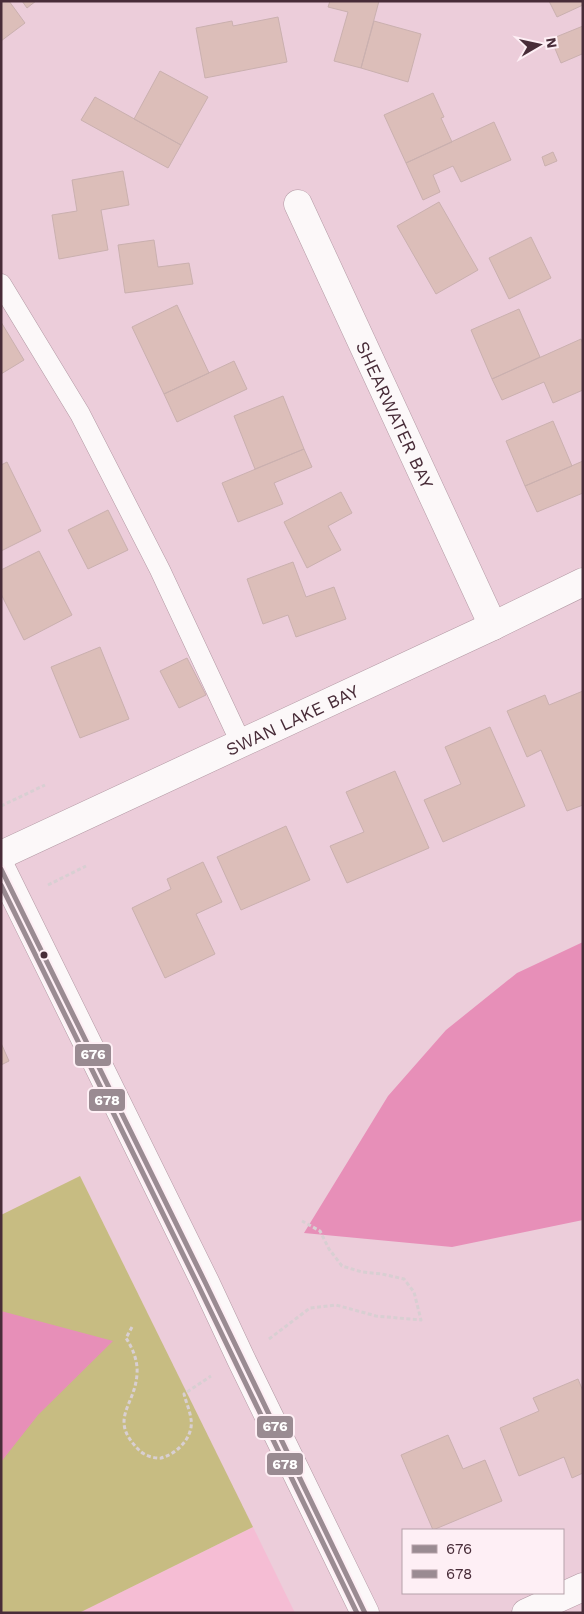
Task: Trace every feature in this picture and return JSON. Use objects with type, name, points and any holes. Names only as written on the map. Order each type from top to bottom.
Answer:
[{"type":"street","name":"SHEARWATER BAY","points":[[298,204],[493,626]]},
{"type":"street","name":"SWAN LAKE BAY","points":[[1,855],[493,626],[583,582]]},
{"type":"street","points":[[1,868],[201,1273],[241,1360],[365,1613]]},
{"type":"street","points":[[526,1613],[583,1587]]},
{"type":"lane","points":[[1,284],[80,414],[160,570],[241,744]]},
{"type":"path","points":[[1,806],[45,785]]},
{"type":"path","points":[[132,1327],[126,1338],[134,1353],[138,1372],[135,1387],[124,1412],[124,1426],[130,1441],[143,1454],[159,1458],[178,1451],[189,1435],[192,1420],[184,1394],[196,1384],[241,1360],[310,1308],[336,1305],[376,1316],[421,1320],[414,1292],[404,1279],[362,1272],[342,1266],[329,1249],[320,1230],[302,1221]]},
{"type":"shaded area","points":[[583,942],[583,1220],[452,1247],[304,1233],[388,1096],[446,1030],[517,973]]},
{"type":"shaded area","points":[[80,1176],[253,1527],[79,1613],[1,1613],[1,1215]]},
{"type":"shaded area","points":[[1,1311],[113,1341],[38,1415],[1,1462]]},
{"type":"shaded area","points":[[253,1527],[295,1613],[79,1613]]},
{"type":"building","points":[[1,1],[9,1],[25,23],[1,41]]},
{"type":"building","points":[[22,1],[36,1],[27,8]]},
{"type":"building","points":[[330,1],[379,1],[361,68],[334,61],[348,12],[328,7]]},
{"type":"building","points":[[549,1],[583,1],[583,5],[557,17]]},
{"type":"building","points":[[278,17],[287,62],[205,78],[196,28],[232,21],[233,26]]},
{"type":"building","points":[[374,21],[421,34],[408,82],[361,68]]},
{"type":"building","points":[[583,26],[583,57],[582,54],[561,63],[551,39]]},
{"type":"building","points":[[160,71],[208,97],[181,145],[134,119]]},
{"type":"building","points":[[433,93],[444,117],[441,118],[452,142],[406,163],[384,115]]},
{"type":"building","points":[[95,97],[181,145],[168,168],[81,120]]},
{"type":"building","points":[[494,122],[511,160],[461,182],[453,166],[433,175],[440,192],[423,200],[406,163]]},
{"type":"building","points":[[553,152],[557,161],[545,166],[542,157]]},
{"type":"building","points":[[123,171],[129,205],[101,210],[108,250],[59,259],[52,215],[77,211],[72,180]]},
{"type":"building","points":[[439,202],[478,270],[436,294],[397,226]]},
{"type":"building","points":[[531,237],[551,278],[509,299],[489,258]]},
{"type":"building","points":[[154,240],[158,267],[189,263],[193,284],[125,293],[118,245]]},
{"type":"building","points":[[177,305],[209,373],[164,394],[132,327]]},
{"type":"building","points":[[519,309],[540,357],[492,379],[471,330]]},
{"type":"building","points":[[1,322],[24,360],[1,374]]},
{"type":"building","points":[[581,339],[583,344],[583,390],[553,403],[544,382],[502,400],[492,379]]},
{"type":"building","points":[[234,361],[247,389],[177,422],[164,394]]},
{"type":"building","points":[[283,396],[304,449],[255,469],[234,416]]},
{"type":"building","points":[[553,421],[572,466],[525,486],[506,441]]},
{"type":"building","points":[[304,449],[312,467],[274,483],[283,504],[238,522],[222,483]]},
{"type":"building","points":[[583,461],[583,493],[537,512],[525,486]]},
{"type":"building","points":[[7,462],[41,531],[1,551],[1,465]]},
{"type":"building","points":[[341,492],[352,513],[328,526],[341,550],[307,568],[284,522]]},
{"type":"building","points":[[108,510],[128,550],[88,569],[68,530]]},
{"type":"building","points":[[39,551],[72,615],[24,640],[1,594],[1,570]]},
{"type":"building","points":[[293,562],[306,597],[334,587],[346,619],[296,637],[288,615],[263,624],[247,579]]},
{"type":"building","points":[[100,647],[129,719],[80,738],[51,667]]},
{"type":"building","points":[[187,658],[206,695],[179,708],[160,671]]},
{"type":"building","points":[[583,691],[583,805],[567,811],[541,750],[527,757],[507,711],[545,695],[549,705]]},
{"type":"building","points":[[490,727],[525,806],[443,842],[424,800],[461,784],[445,747]]},
{"type":"building","points":[[395,771],[429,848],[347,883],[330,846],[364,832],[346,792]]},
{"type":"building","points":[[286,826],[310,880],[241,910],[217,857]]},
{"type":"building","points":[[203,862],[222,902],[196,914],[215,954],[165,978],[132,908],[171,889],[167,879]]},
{"type":"building","points":[[1,1043],[9,1061],[1,1065]]},
{"type":"building","points":[[578,1379],[583,1391],[583,1473],[572,1478],[564,1457],[519,1476],[500,1428],[539,1411],[533,1398]]},
{"type":"building","points":[[448,1435],[463,1469],[485,1460],[502,1501],[433,1529],[401,1455]]},
{"type":"transit line","name":"676","points":[[1,869],[205,1282],[365,1613]]},
{"type":"transit line","name":"678","points":[[1,885],[357,1613]]}]
